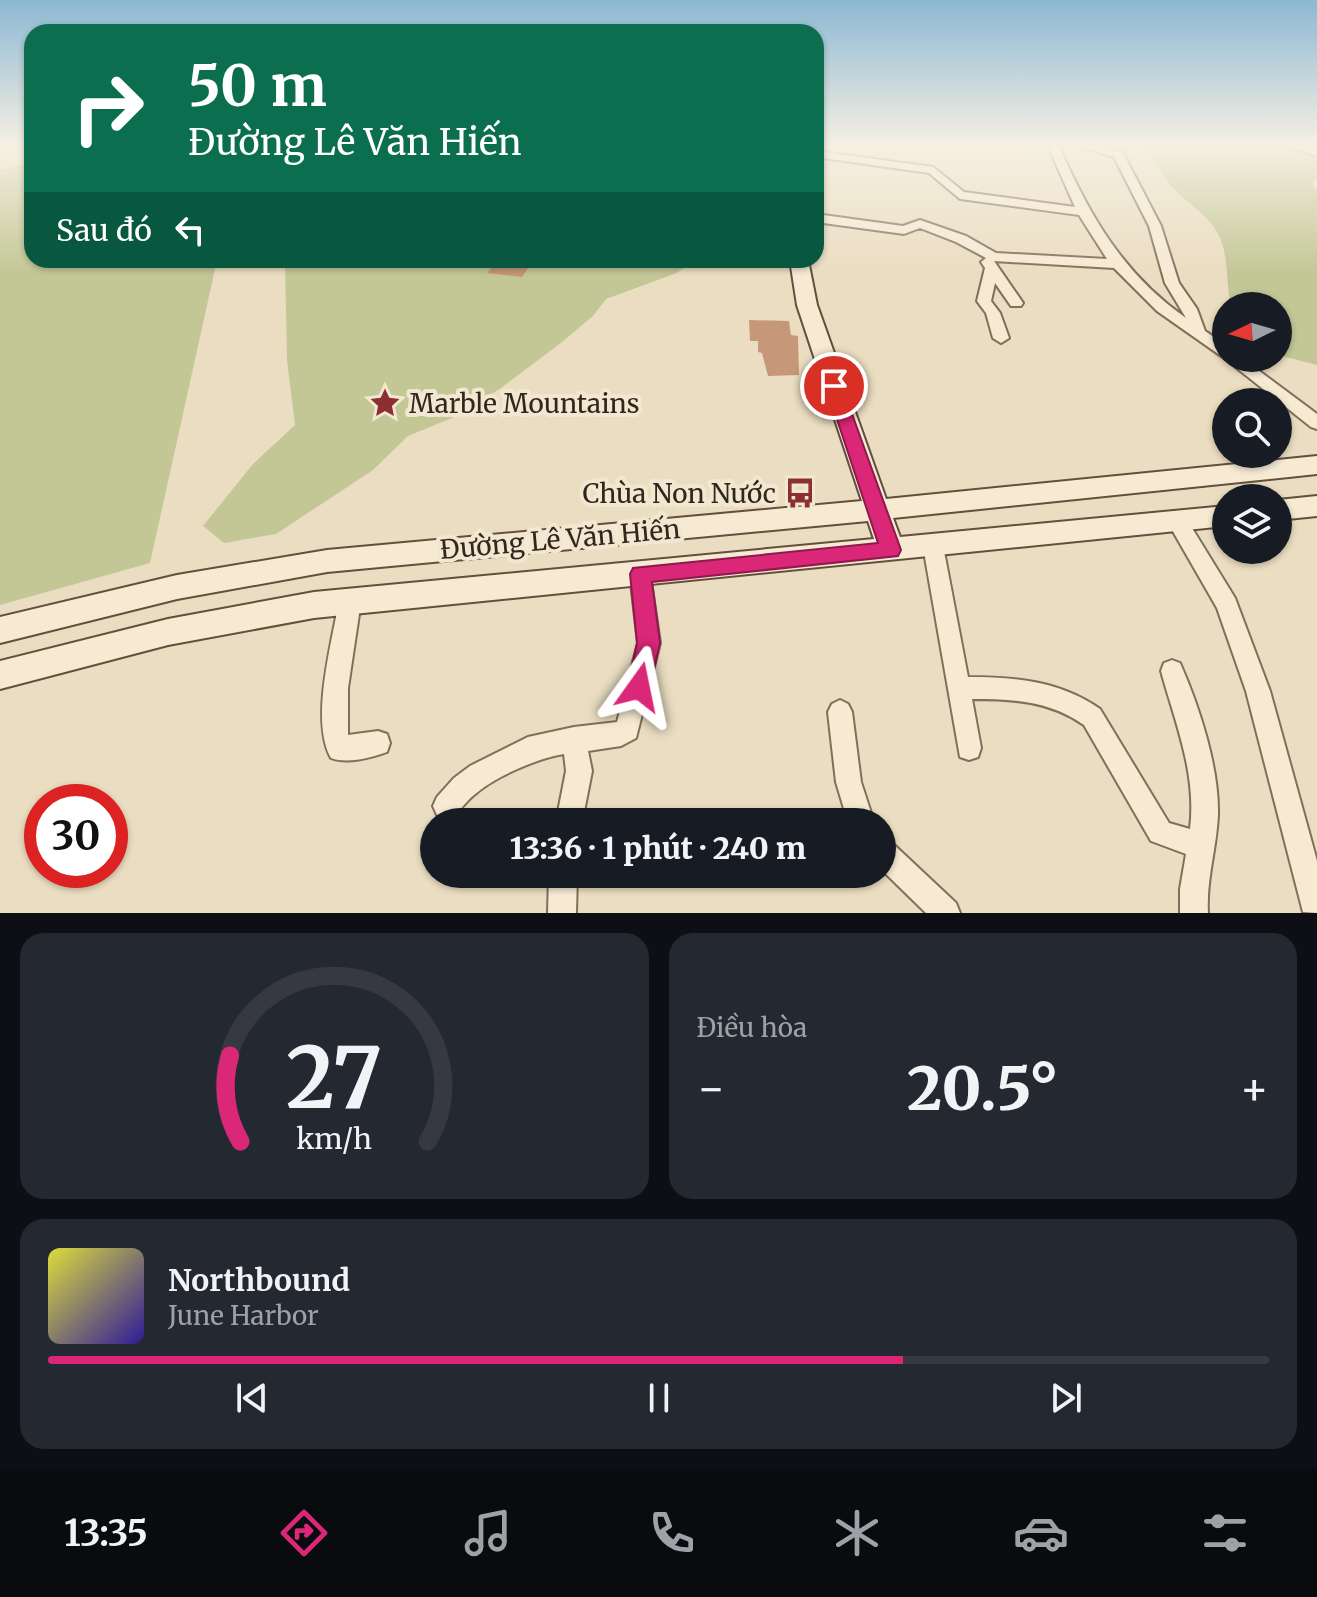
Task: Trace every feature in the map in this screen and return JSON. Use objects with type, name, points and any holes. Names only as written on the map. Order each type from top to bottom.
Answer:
[{"type":"main road","points":[[800,268],[807,305],[891,550]]},
{"type":"main road","name":"Đường Lê Văn Hiến","points":[[0,630],[177,587],[327,561],[1317,465]]},
{"type":"main road","name":"Đường Lê Văn Hiến","points":[[0,675],[168,632],[314,605],[1212,517]]},
{"type":"street","points":[[953,189],[960,195],[1083,212]]},
{"type":"street","points":[[1072,189],[1083,212],[1116,264],[1145,293],[1212,342]]},
{"type":"street","points":[[1136,189],[1155,226],[1172,283],[1190,309],[1198,332]]},
{"type":"street","points":[[824,219],[904,230],[920,224],[961,239],[993,257],[1116,264]]},
{"type":"street","points":[[980,251],[1016,303]]},
{"type":"street","points":[[992,268],[984,301],[993,313],[1001,338]]},
{"type":"street","points":[[1250,372],[1317,423]]},
{"type":"street","points":[[1177,521],[1227,605],[1258,691],[1317,912]]},
{"type":"street","points":[[933,546],[969,748]]},
{"type":"street","points":[[446,806],[479,775],[537,746],[621,734],[627,730],[649,643],[640,574]]},
{"type":"street","points":[[350,601],[336,688],[336,742],[340,749],[378,743]]},
{"type":"street","points":[[1172,671],[1195,748],[1205,815],[1194,913]]},
{"type":"street","points":[[958,688],[1032,691],[1077,704],[1092,717],[1160,832],[1200,844]]},
{"type":"street","points":[[840,712],[850,785],[857,808]]},
{"type":"street","points":[[572,808],[579,771],[574,739]]},
{"type":"street","points":[[896,865],[946,913]]},
{"type":"street","points":[[562,913],[563,888]]},
{"type":"green space","points":[[0,189],[24,189],[24,268],[215,268],[150,563],[0,605]]},
{"type":"green space","points":[[1174,189],[1316,189],[1317,365],[1292,359],[1292,292],[1229,292],[1224,250],[1217,232],[1204,215]]},
{"type":"green space","name":"Marble Mountains","points":[[285,268],[685,268],[606,299],[593,316],[501,388],[452,418],[408,436],[373,470],[276,534],[224,543],[203,526],[253,464],[295,425],[287,360]]},
{"type":"building","points":[[491,268],[528,268],[522,277],[487,273]]},
{"type":"building","points":[[749,320],[789,321],[791,335],[798,336],[799,375],[768,376],[762,353],[758,352],[758,341],[750,341]]},
{"type":"place","name":"Marble Mountains","points":[[385,403]]},
{"type":"place","name":"Chùa Non Nước","points":[[800,493]]},
{"type":"route","points":[[639,687],[649,643],[640,574],[891,550],[834,386]]}]
